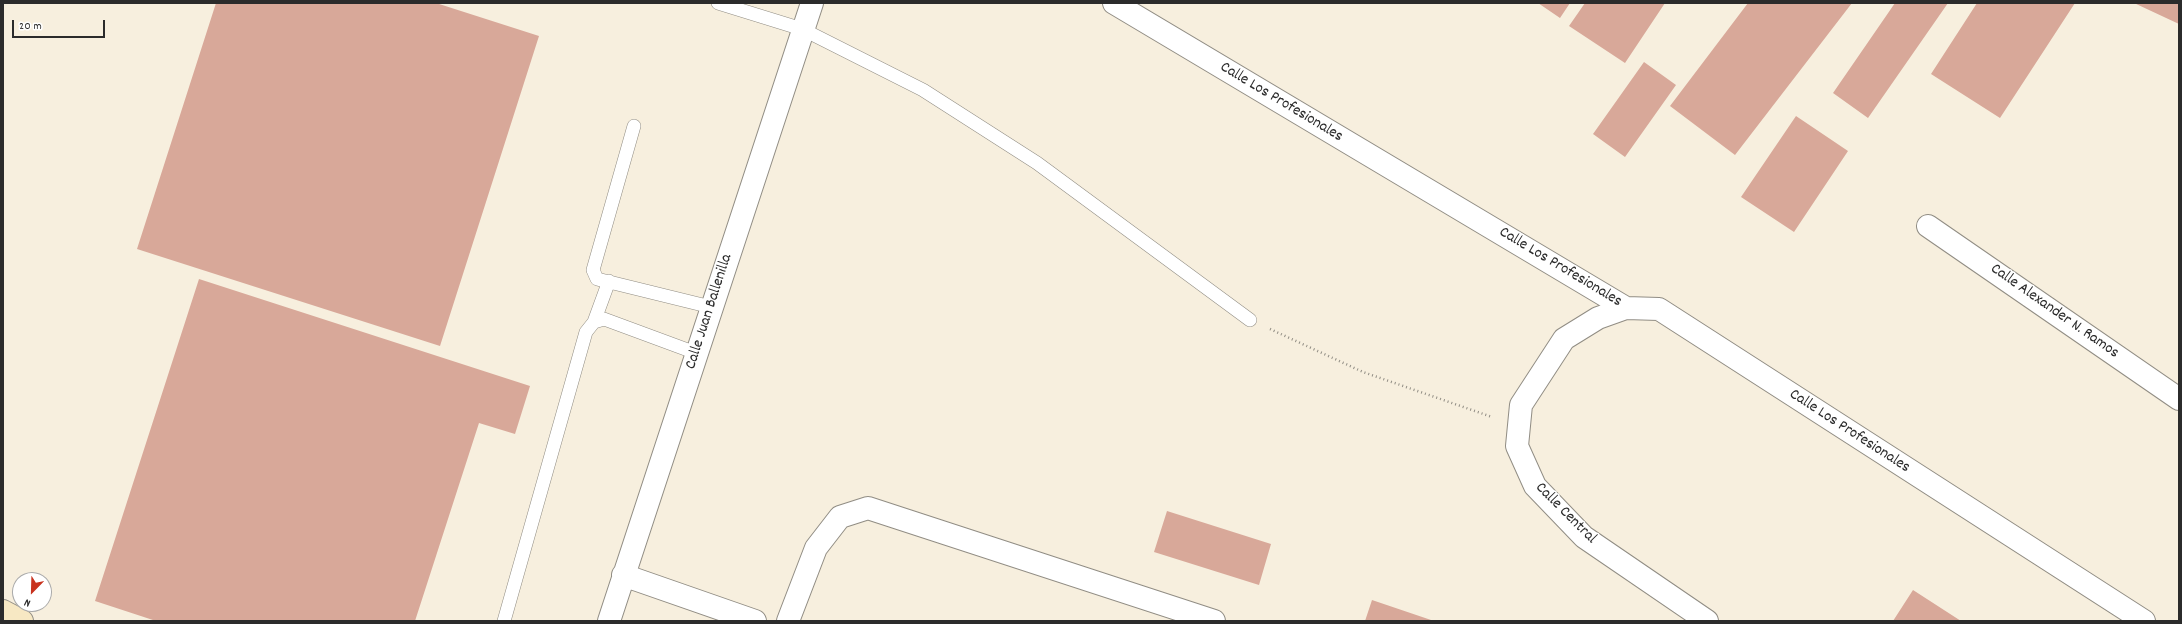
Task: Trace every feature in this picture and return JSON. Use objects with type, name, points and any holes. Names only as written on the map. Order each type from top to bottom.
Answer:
[{"type":"street","name":"Calle Juan Ballenilla","points":[[609,621],[812,3]]},
{"type":"street","name":"Calle Los Profesionales","points":[[1114,3],[1626,308],[1659,309],[2144,621]]},
{"type":"street","name":"Calle Alexander N. Ramos","points":[[1928,226],[2179,399]]},
{"type":"street","name":"Calle Central","points":[[1626,308],[1598,318],[1564,339],[1521,405],[1517,446],[1535,486],[1584,537],[1707,621]]},
{"type":"street","points":[[788,621],[816,548],[840,517],[868,508],[1214,621]]},
{"type":"street","points":[[623,576],[755,621]]},
{"type":"street","points":[[3,611],[22,621]]},
{"type":"lane","points":[[718,3],[802,30],[930,94],[1037,164],[1250,320]]},
{"type":"lane","points":[[634,126],[593,270],[597,279],[711,307]]},
{"type":"lane","points":[[504,621],[583,340],[594,322],[609,281]]},
{"type":"lane","points":[[594,322],[604,319],[696,353]]},
{"type":"path","points":[[1250,320],[1363,372],[1518,426]]},
{"type":"building","points":[[216,3],[436,3],[539,36],[440,346],[137,249]]},
{"type":"building","points":[[1538,3],[1570,3],[1560,18]]},
{"type":"building","points":[[1585,3],[1665,3],[1625,63],[1569,26]]},
{"type":"building","points":[[1748,3],[1852,3],[1735,155],[1670,106]]},
{"type":"building","points":[[1895,3],[1948,3],[1868,118],[1833,93]]},
{"type":"building","points":[[1977,3],[2075,3],[2000,118],[1931,74]]},
{"type":"building","points":[[2134,3],[2179,3],[2179,24]]},
{"type":"building","points":[[1644,62],[1676,85],[1625,157],[1593,134]]},
{"type":"building","points":[[1796,116],[1848,151],[1794,232],[1741,197]]},
{"type":"building","points":[[199,279],[530,386],[515,434],[479,423],[415,621],[156,621],[95,601]]},
{"type":"building","points":[[1167,511],[1271,544],[1259,585],[1154,552]]},
{"type":"building","points":[[1913,590],[1961,621],[1893,621]]},
{"type":"building","points":[[1372,600],[1434,621],[1365,621]]}]
